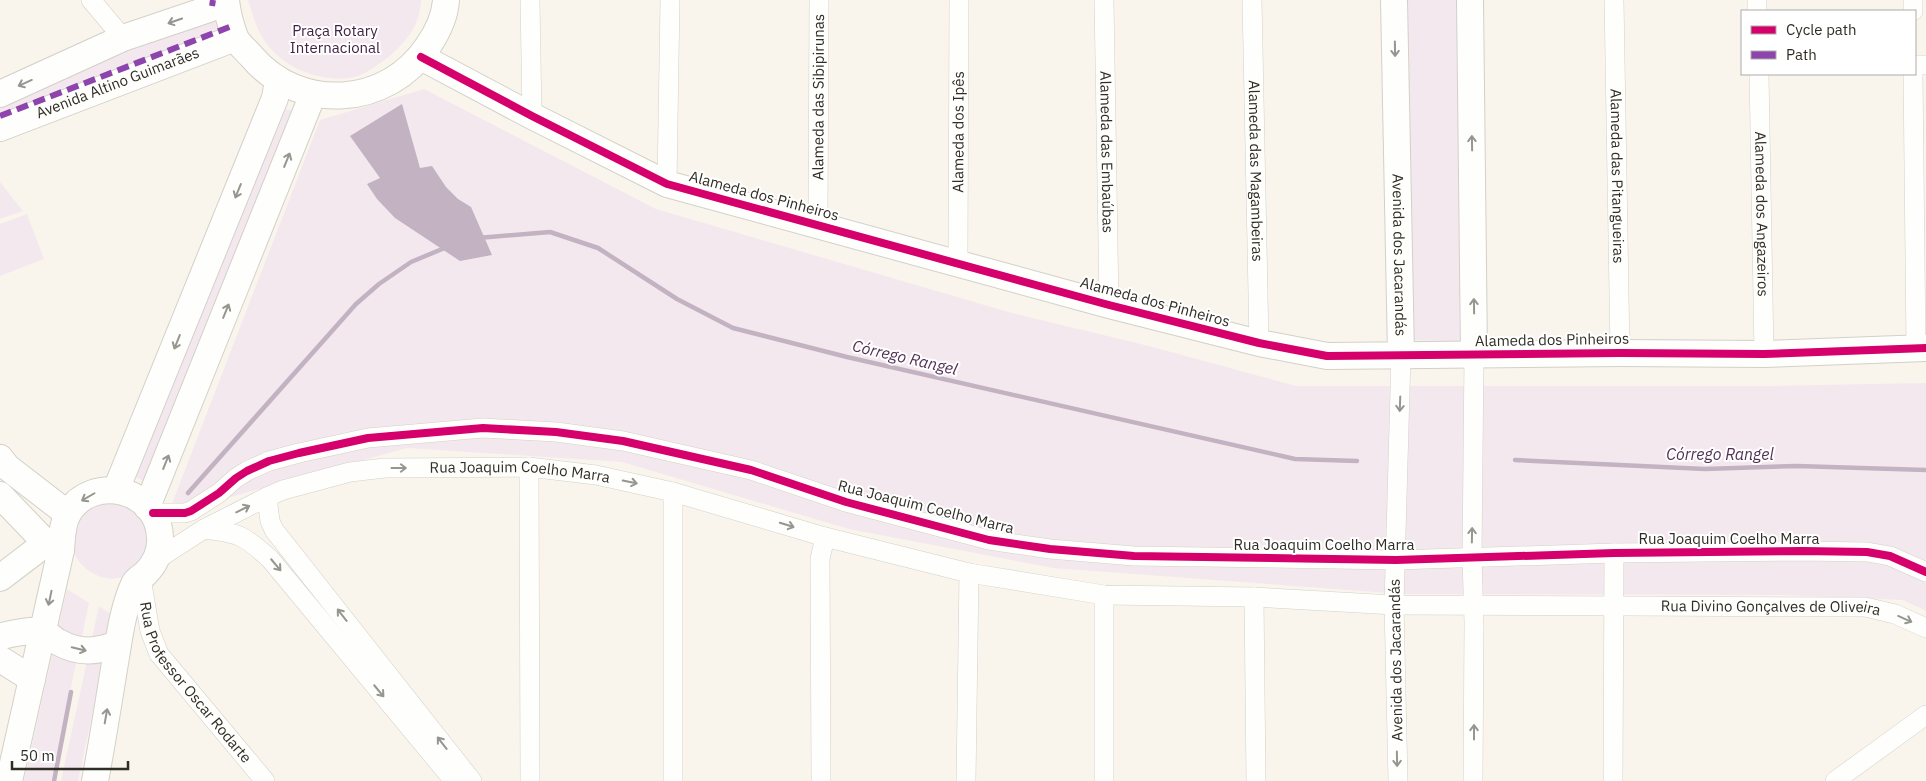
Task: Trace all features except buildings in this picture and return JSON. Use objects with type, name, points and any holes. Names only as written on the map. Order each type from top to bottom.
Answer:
[{"type":"street","points":[[91,0],[123,38]]},
{"type":"street","points":[[0,94],[123,38],[209,9],[217,1],[234,32],[259,65],[278,80],[313,94],[350,96],[385,85],[404,74],[421,57],[436,34],[446,0]]},
{"type":"street","points":[[530,0],[532,116]]},
{"type":"street","points":[[667,184],[670,0]]},
{"type":"street","name":"Alameda das Sibipirunas","points":[[818,226],[819,0]]},
{"type":"street","name":"Alameda dos Ipês","points":[[958,263],[959,0]]},
{"type":"street","name":"Alameda das Embaúbas","points":[[1104,0],[1108,305]]},
{"type":"street","name":"Alameda das Magambeiras","points":[[1252,0],[1259,343]]},
{"type":"street","name":"Avenida dos Jacarandás","points":[[1394,0],[1401,355],[1394,605],[1398,781]]},
{"type":"street","points":[[1470,0],[1474,354],[1472,558],[1473,781]]},
{"type":"street","name":"Alameda das Pitangueiras","points":[[1614,0],[1620,352]]},
{"type":"street","points":[[0,116],[234,32]]},
{"type":"street","name":"Avenida Altino Guimarães","points":[[0,128],[234,32]]},
{"type":"street","name":"Alameda dos Pinheiros","points":[[421,57],[532,116],[667,184],[1108,305],[1259,343],[1326,356],[1620,352],[1764,354],[1921,348]]},
{"type":"street","name":"Alameda dos Angazeiros","points":[[1759,75],[1764,354]]},
{"type":"street","points":[[1913,75],[1920,204],[1921,348]]},
{"type":"street","points":[[116,490],[275,98],[278,80]]},
{"type":"street","points":[[150,510],[313,94]]},
{"type":"street","name":"Rua Joaquim Coelho Marra","points":[[150,510],[185,513],[191,511],[236,478],[269,461],[368,438],[483,428],[556,432],[624,441],[751,470],[846,502],[989,540],[1050,549],[1134,556],[1396,560],[1614,553],[1867,552],[1890,556],[1926,572]]},
{"type":"street","points":[[336,445],[343,452],[344,457],[343,468],[339,475]]},
{"type":"street","points":[[2,465],[68,514]]},
{"type":"street","points":[[530,467],[530,781]]},
{"type":"street","name":"Rua Joaquim Coelho Marra","points":[[148,569],[204,530],[267,497],[284,490],[350,472],[385,468],[530,467],[596,475],[673,492],[825,537],[969,573],[1104,595],[1254,597],[1394,605],[1613,605]]},
{"type":"street","points":[[10,781],[43,631],[53,546],[64,528],[68,514],[88,496],[101,490],[116,490],[131,494],[150,510],[158,524],[160,536],[148,569],[135,582],[123,615],[95,781]]},
{"type":"street","points":[[673,492],[673,781]]},
{"type":"street","points":[[0,495],[53,546]]},
{"type":"street","points":[[267,497],[270,521],[274,530],[472,781]]},
{"type":"street","points":[[204,530],[234,534],[248,540],[270,559],[454,781]]},
{"type":"street","points":[[821,781],[820,558],[825,537]]},
{"type":"street","points":[[0,578],[53,546]]},
{"type":"street","points":[[1613,781],[1614,553]]},
{"type":"street","name":"Rua Professor Oscar Rodarte","points":[[148,569],[150,631],[159,654],[264,781]]},
{"type":"street","points":[[966,781],[969,573]]},
{"type":"street","points":[[1104,595],[1104,781]]},
{"type":"street","points":[[1254,597],[1256,781]]},
{"type":"street","name":"Rua Divino Gonçalves de Oliveira","points":[[1613,605],[1865,607],[1895,614],[1926,628]]},
{"type":"street","points":[[0,637],[8,634],[43,631],[62,644],[86,651],[100,651],[118,644]]},
{"type":"street","points":[[0,659],[32,679]]},
{"type":"street","points":[[1835,781],[1926,715]]},
{"type":"green space","name":"Praça Rotary Internacional","points":[[248,0],[421,0],[419,16],[413,29],[394,52],[379,64],[360,75],[336,79],[310,74],[298,69],[276,54],[260,33]]},
{"type":"green space","points":[[1405,0],[1463,0],[1467,342],[1408,340]]},
{"type":"green space","points":[[223,8],[233,29],[0,125],[0,101]]},
{"type":"green space","points":[[424,89],[656,209],[1012,313],[1149,346],[1296,386],[1766,386],[1926,383],[1926,611],[1903,600],[1783,595],[1402,594],[1053,568],[849,529],[622,462],[407,448],[213,502],[171,506],[320,120]]},
{"type":"green space","points":[[286,109],[303,114],[148,483],[129,474]]},
{"type":"green space","points":[[0,182],[23,211],[0,219]]},
{"type":"green space","points":[[27,214],[44,259],[0,276],[0,224]]},
{"type":"green space","points":[[113,498],[143,514],[150,546],[133,572],[119,578],[97,576],[88,570],[74,553],[71,542],[72,531],[82,511]]},
{"type":"green space","points":[[67,589],[89,603],[51,781],[24,781]]},
{"type":"green space","points":[[99,606],[112,615],[78,781],[61,781]]},
{"type":"shaded area","points":[[402,104],[420,168],[432,166],[446,187],[458,199],[471,207],[492,255],[460,261],[395,218],[377,199],[367,184],[380,178],[350,136]]},
{"type":"waterway","name":"Córrego Rangel","points":[[478,238],[550,232],[598,248],[677,299],[733,328],[847,357],[1295,459],[1357,461]]},
{"type":"waterway","points":[[188,493],[356,304],[379,284],[411,262],[447,247]]},
{"type":"waterway","name":"Córrego Rangel","points":[[1515,460],[1705,469],[1797,466],[1926,470]]},
{"type":"waterway","points":[[54,781],[71,692]]},
{"type":"marked path","points":[[212,6],[213,0]]},
{"type":"marked path","points":[[0,116],[232,26]]},
{"type":"cycle path","points":[[421,57],[532,116],[667,184],[1109,305],[1259,343],[1327,356],[1620,353],[1764,354],[1926,348]]},
{"type":"cycle path","points":[[153,513],[185,513],[191,511],[219,493],[247,471],[269,461],[299,453],[368,438],[483,428],[556,432],[623,441],[751,470],[846,502],[989,540],[1050,549],[1134,556],[1396,560],[1614,553],[1867,552],[1890,556],[1926,572]]}]
